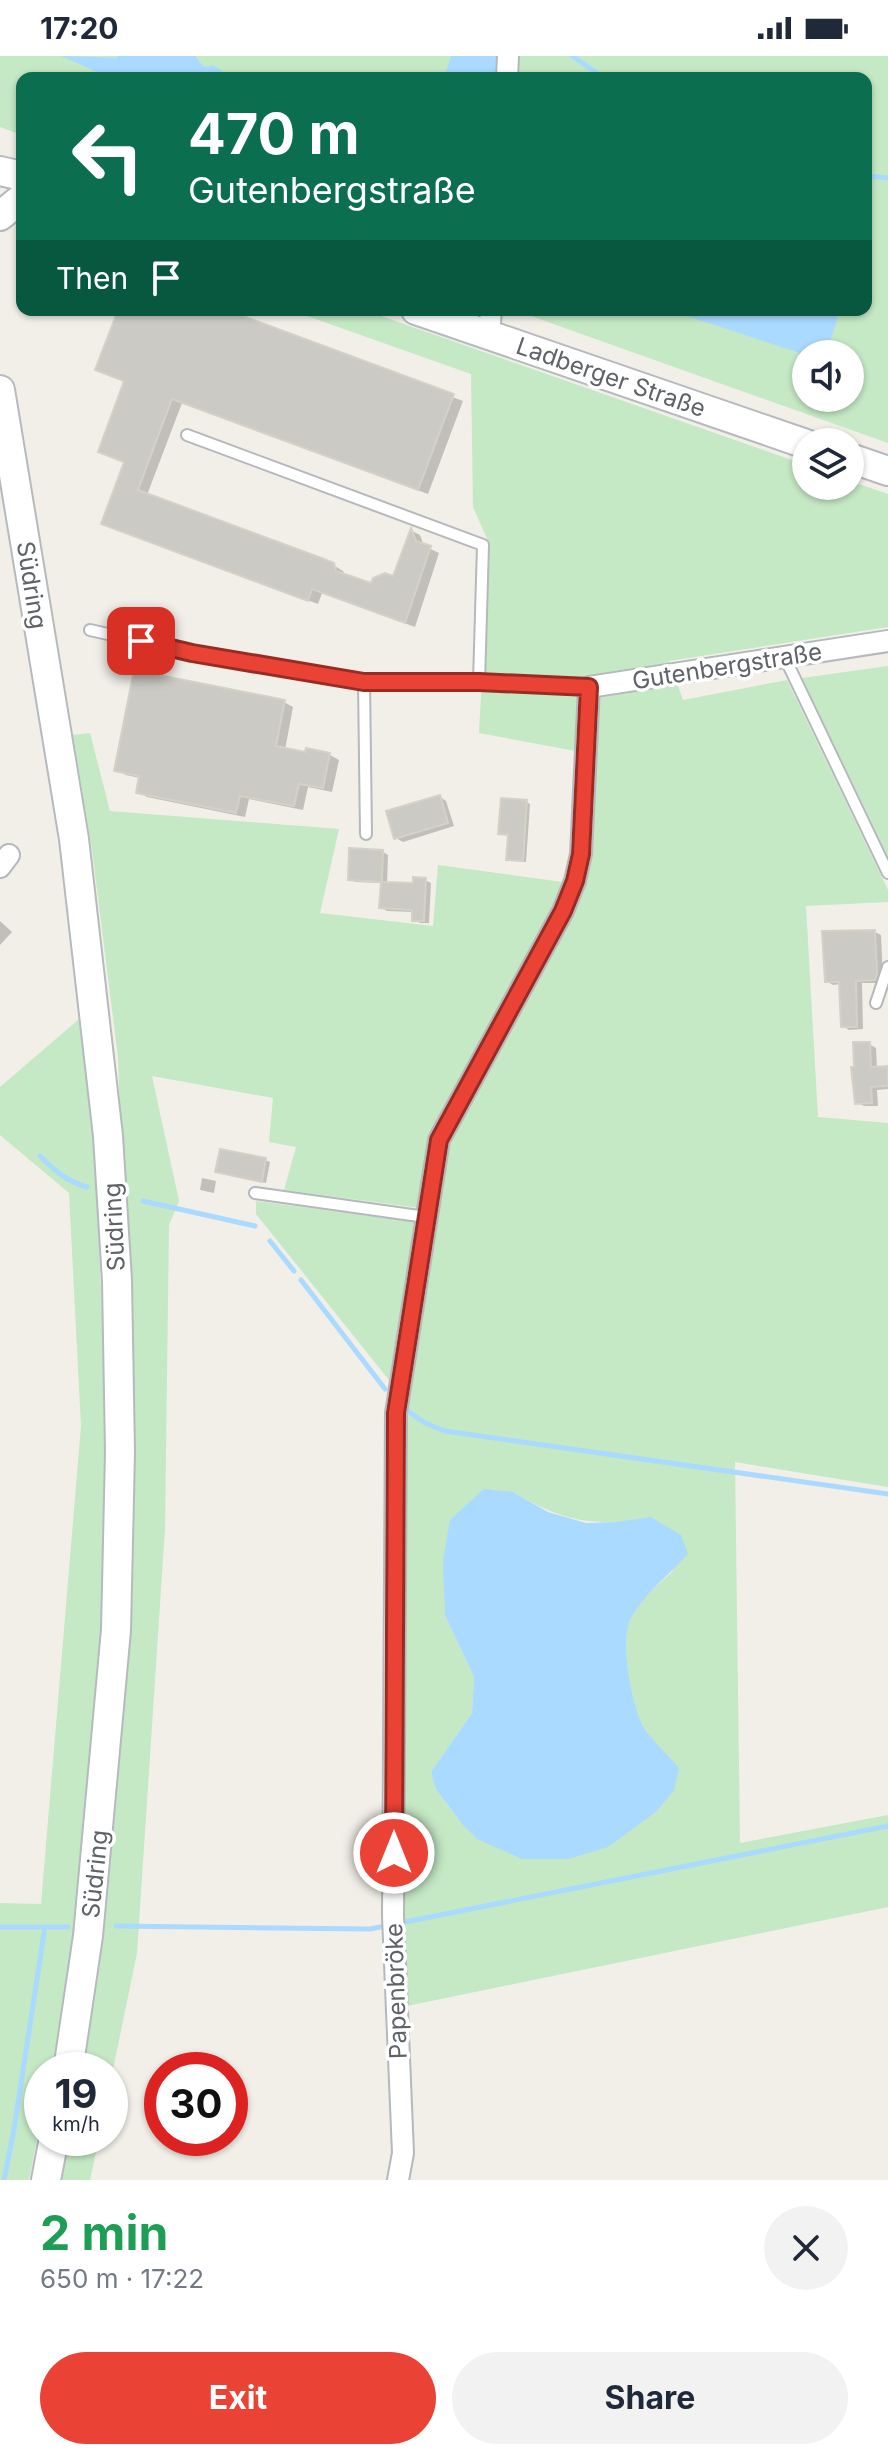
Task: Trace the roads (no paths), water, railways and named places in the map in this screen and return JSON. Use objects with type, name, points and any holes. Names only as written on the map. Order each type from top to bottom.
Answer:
[{"type":"main road","points":[[0,216],[16,203]]},
{"type":"main road","name":"Ladberger Straße","points":[[450,316],[490,323],[792,439]]},
{"type":"main road","name":"Südring","points":[[0,390],[76,852],[108,1136],[117,1281],[120,1452],[116,1630],[90,1920],[71,2052]]},
{"type":"main road","points":[[864,463],[888,471]]},
{"type":"main road","points":[[46,2180],[51,2156]]},
{"type":"street","name":"Gutenbergstraße","points":[[589,687],[888,641]]},
{"type":"street","name":"Papenbröke","points":[[398,2180],[403,2153],[394,1925],[396,1413],[439,1140],[563,911],[575,881],[581,854],[589,687]]},
{"type":"lane","points":[[187,435],[483,545],[479,682]]},
{"type":"lane","name":"Gutenbergstraße","points":[[90,630],[192,653],[364,682],[479,682],[589,687]]},
{"type":"lane","points":[[784,656],[888,873]]},
{"type":"lane","points":[[364,682],[366,834]]},
{"type":"lane","points":[[876,1003],[888,967]]},
{"type":"lane","points":[[255,1193],[426,1217]]},
{"type":"water","points":[[61,56],[195,56],[203,66],[213,65],[224,72],[97,72]]},
{"type":"water","points":[[451,56],[499,56],[498,72],[446,72]]},
{"type":"water","points":[[687,316],[835,316],[838,317],[831,340],[792,340],[792,350]]},
{"type":"water","points":[[484,1489],[513,1492],[548,1512],[586,1523],[651,1517],[681,1535],[688,1554],[637,1609],[631,1618],[626,1642],[632,1693],[641,1722],[679,1768],[674,1790],[657,1811],[608,1847],[568,1859],[522,1859],[477,1839],[436,1789],[431,1772],[472,1713],[474,1677],[445,1615],[443,1560],[450,1520]]},
{"type":"waterway","points":[[572,56],[595,72]]},
{"type":"waterway","points":[[872,177],[888,178]]},
{"type":"waterway","points":[[40,1156],[61,1175],[87,1187]]},
{"type":"waterway","points":[[143,1201],[255,1226]]},
{"type":"waterway","points":[[270,1241],[294,1271]]},
{"type":"waterway","points":[[301,1280],[385,1389]]},
{"type":"waterway","points":[[405,1409],[425,1423],[445,1431],[888,1494]]},
{"type":"waterway","points":[[400,1923],[888,1826]]},
{"type":"waterway","points":[[116,1926],[370,1929],[390,1925]]},
{"type":"waterway","points":[[0,1927],[68,1927]]},
{"type":"waterway","points":[[4,2180],[45,1927]]}]
